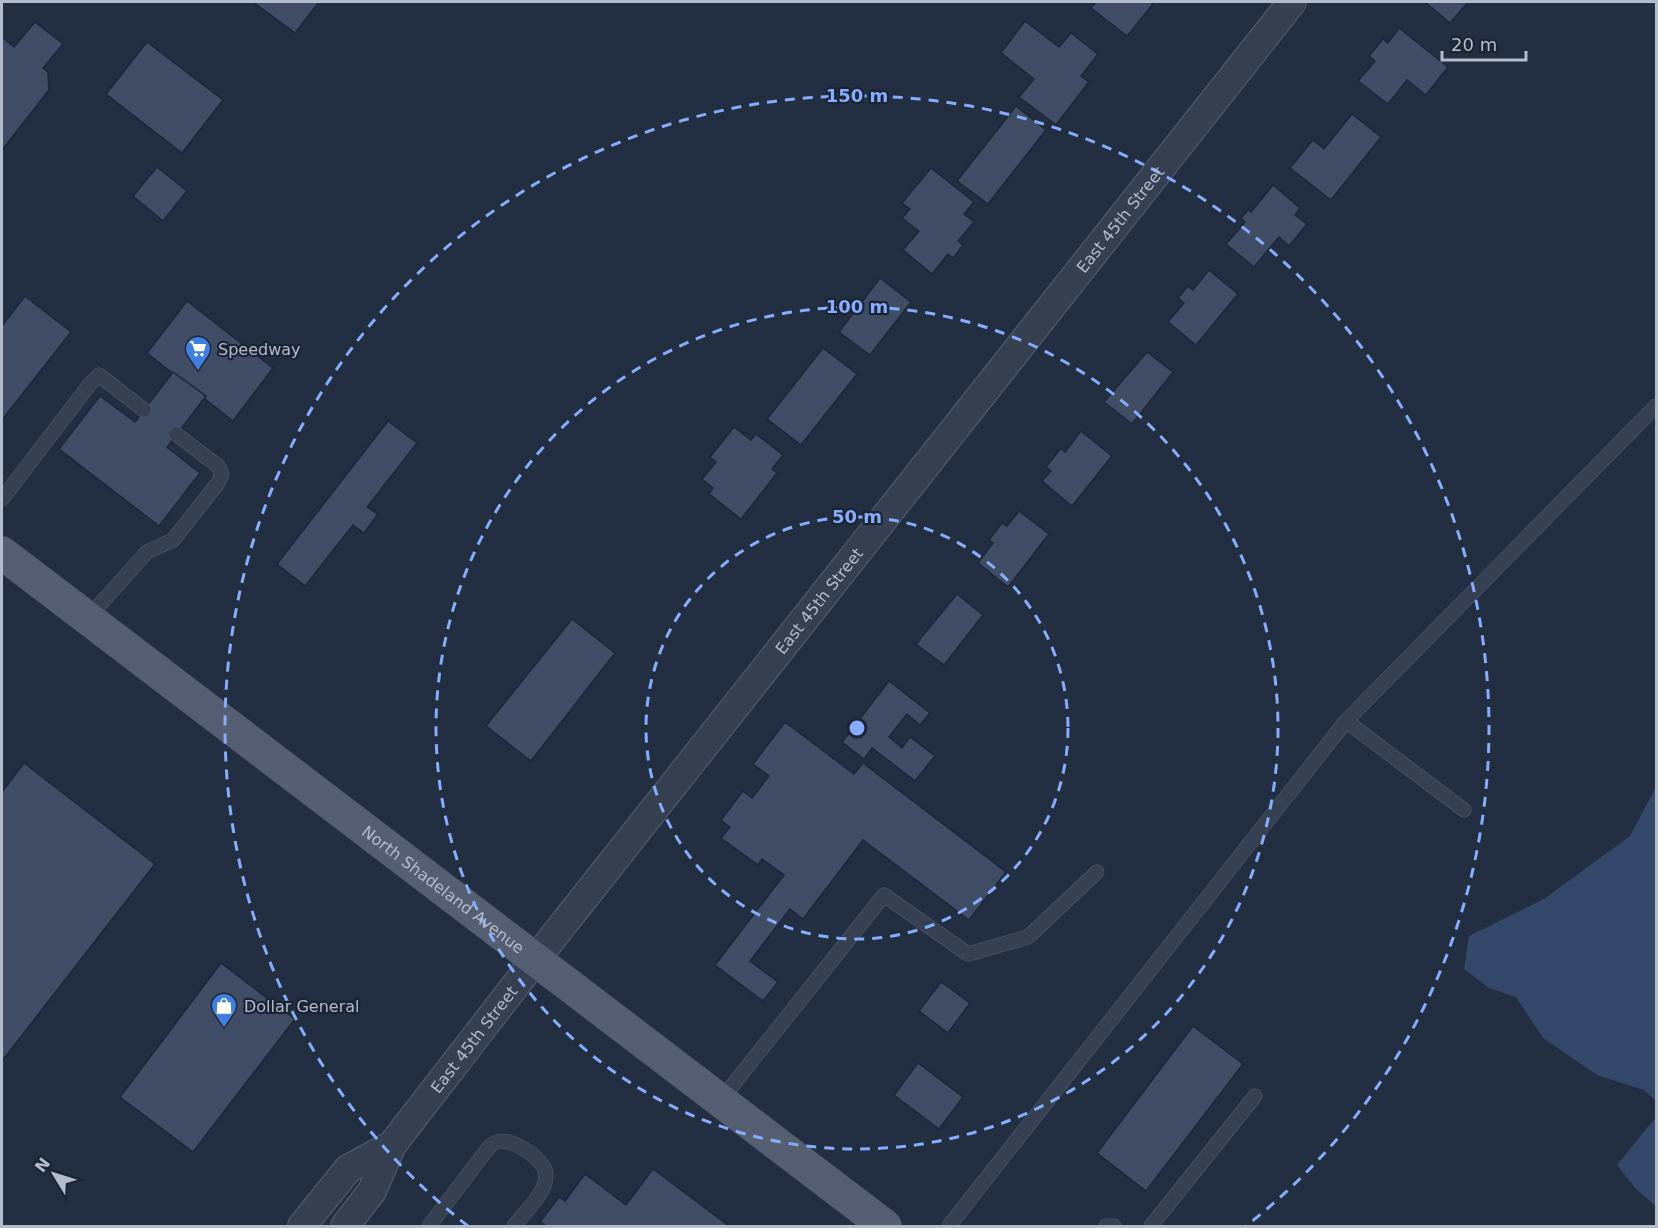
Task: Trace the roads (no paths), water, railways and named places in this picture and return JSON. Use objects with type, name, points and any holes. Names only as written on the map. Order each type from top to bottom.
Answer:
[{"type":"main road","name":"North Shadeland Avenue","points":[[2,553],[885,1227]]},
{"type":"street","name":"East 45th Street","points":[[345,1227],[372,1191],[392,1145],[534,960],[1292,2]]},
{"type":"street","name":"East 45th Street","points":[[302,1227],[348,1168],[392,1145]]},
{"type":"lane","points":[[2,499],[70,409],[99,375],[144,410]]},
{"type":"lane","points":[[949,1227],[1346,722],[1656,406]]},
{"type":"lane","points":[[87,618],[147,552],[173,540],[218,483],[222,474],[218,466],[176,434]]},
{"type":"lane","points":[[1346,722],[1464,810]]},
{"type":"lane","points":[[720,1101],[884,895],[968,954],[1028,937],[1097,872]]},
{"type":"lane","points":[[1151,1227],[1255,1096]]},
{"type":"lane","points":[[429,1227],[489,1147],[498,1142],[507,1142],[539,1158],[546,1168],[547,1178],[514,1227]]},
{"type":"lane","points":[[1106,1227],[1114,1227]]},
{"type":"water","points":[[1656,787],[1656,1101],[1644,1090],[1597,1075],[1543,1038],[1516,997],[1489,988],[1464,969],[1469,936],[1544,899],[1630,836]]},
{"type":"water","points":[[1656,1117],[1656,1206],[1637,1190],[1617,1165]]},
{"type":"place","name":"Speedway","points":[[198,372]]},
{"type":"place","name":"Dollar General","points":[[224,1029]]}]
